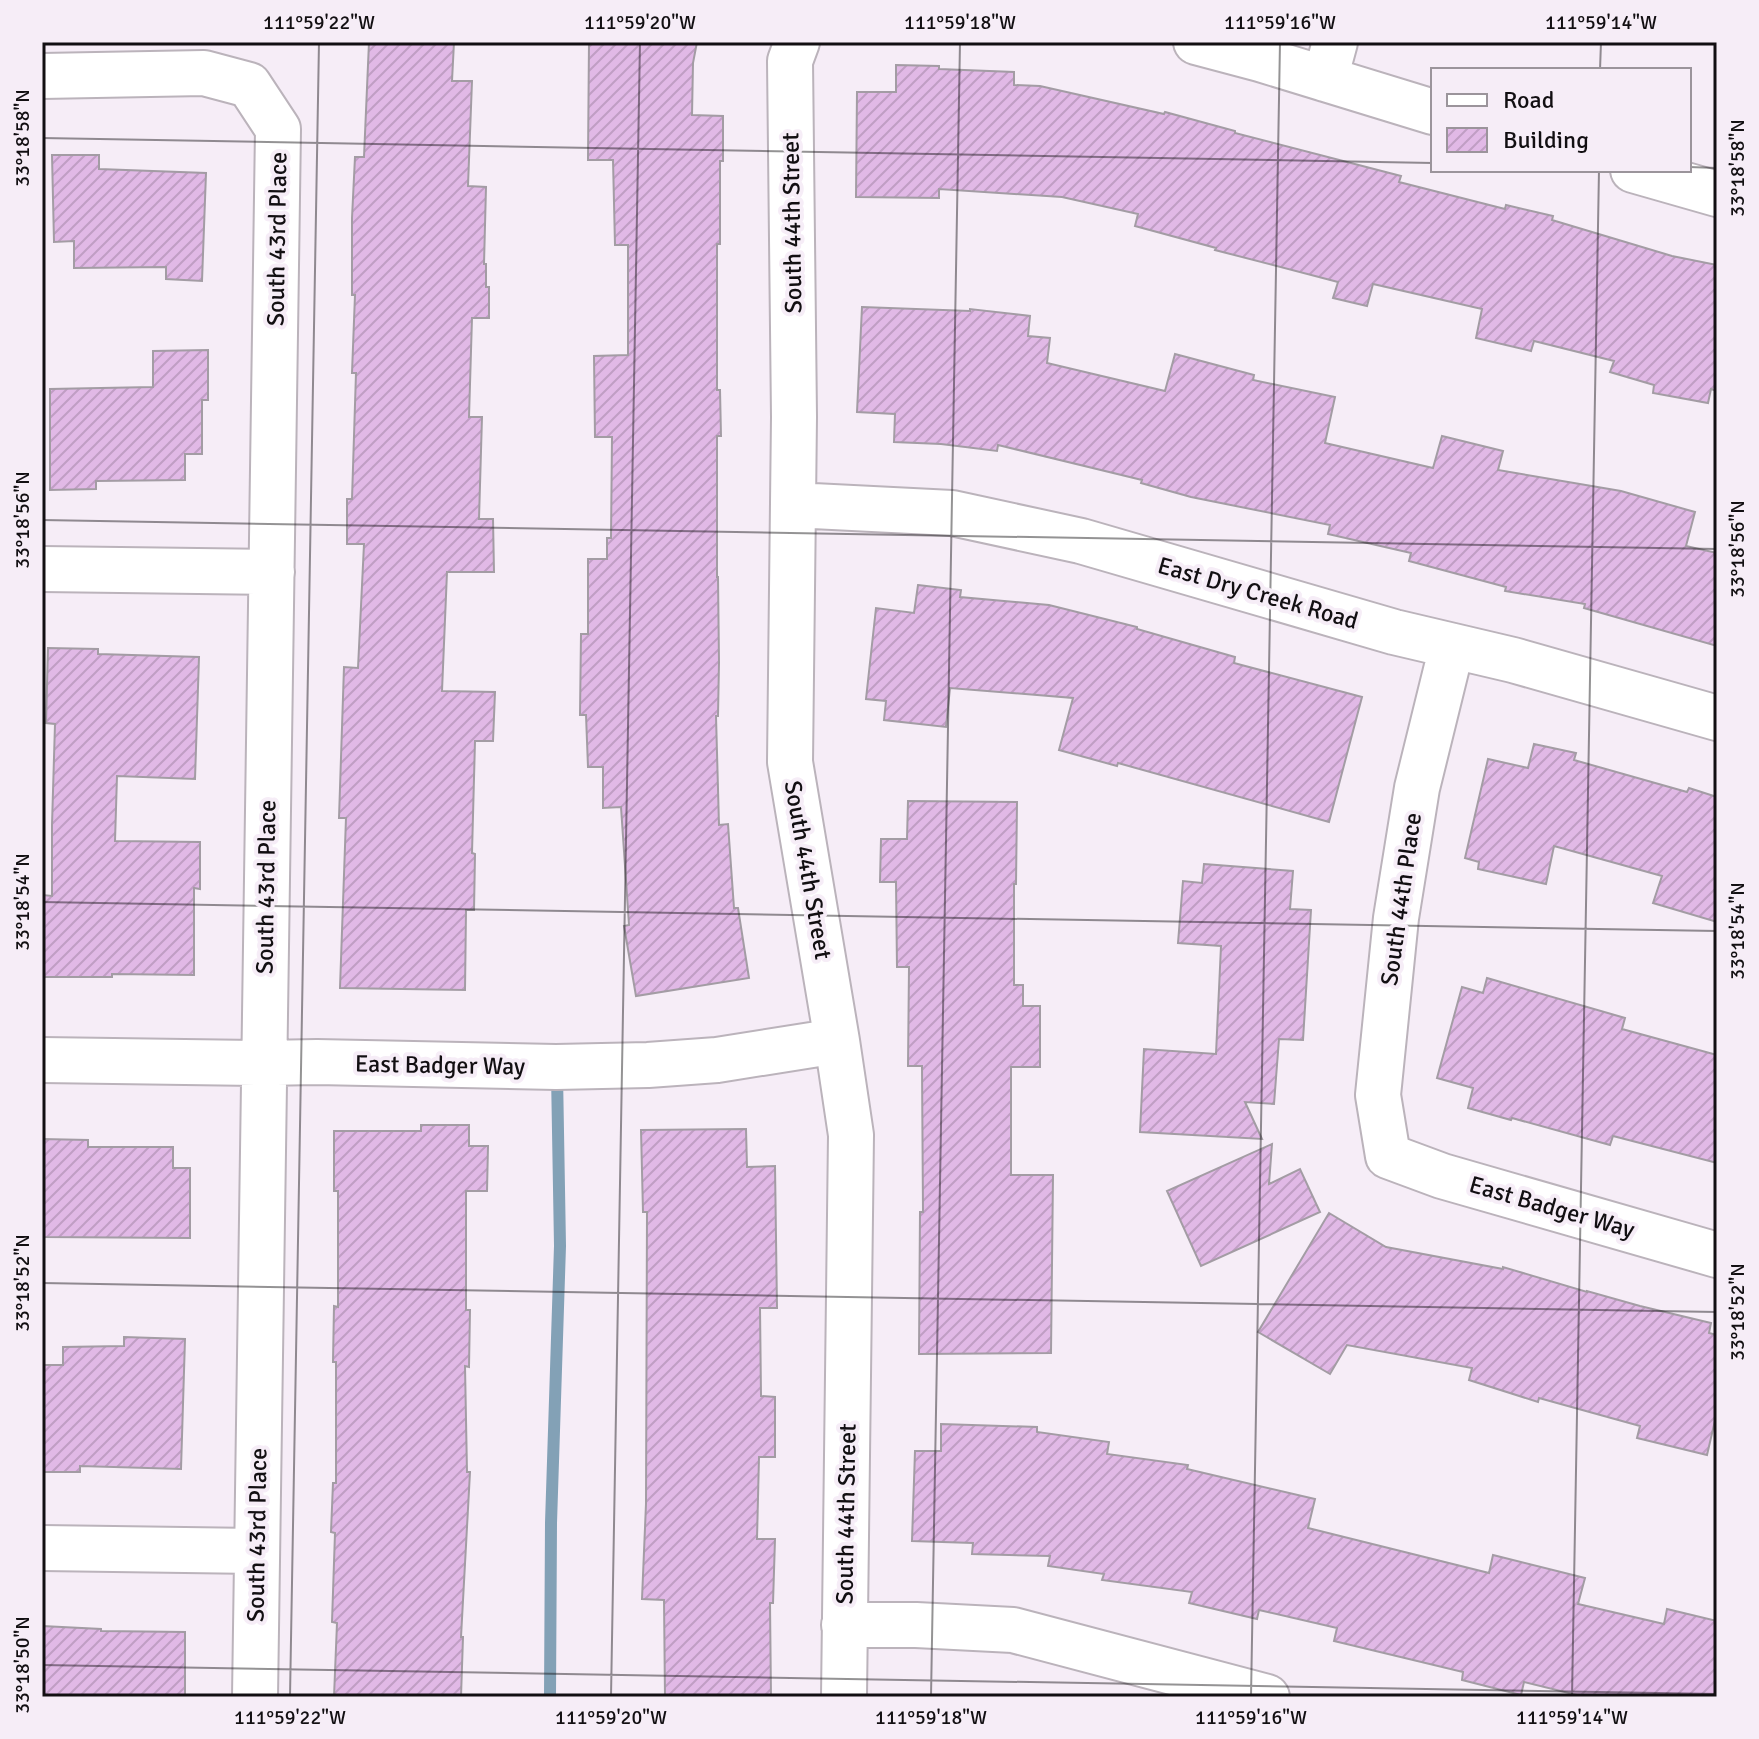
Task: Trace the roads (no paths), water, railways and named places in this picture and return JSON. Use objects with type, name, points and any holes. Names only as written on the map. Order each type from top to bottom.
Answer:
[{"type":"street","name":"South 44th Street","points":[[797,42],[790,61],[794,417],[790,762],[851,1135],[844,1697]]},
{"type":"street","points":[[1196,42],[1260,59],[1330,61],[1431,111]]},
{"type":"street","name":"South 43rd Place","points":[[42,76],[204,73],[249,85],[278,129],[255,1697]]},
{"type":"street","points":[[1640,172],[1717,194]]},
{"type":"street","name":"East Dry Creek Road","points":[[793,505],[952,513],[1081,541],[1394,632],[1513,660],[1717,718]]},
{"type":"street","points":[[42,569],[272,572]]},
{"type":"street","name":"South 44th Place","points":[[1388,1156],[1378,1095],[1396,918],[1417,788],[1452,646]]},
{"type":"street","name":"East Badger Way","points":[[42,1060],[556,1067],[648,1065],[717,1060],[837,1041]]},
{"type":"street","name":"East Badger Way","points":[[1388,1156],[1442,1176],[1717,1255]]},
{"type":"street","points":[[42,1548],[257,1551]]},
{"type":"street","points":[[844,1625],[1013,1630],[1267,1697]]},
{"type":"waterway","points":[[550,1697],[551,1523],[560,1246],[557,1074]]}]
